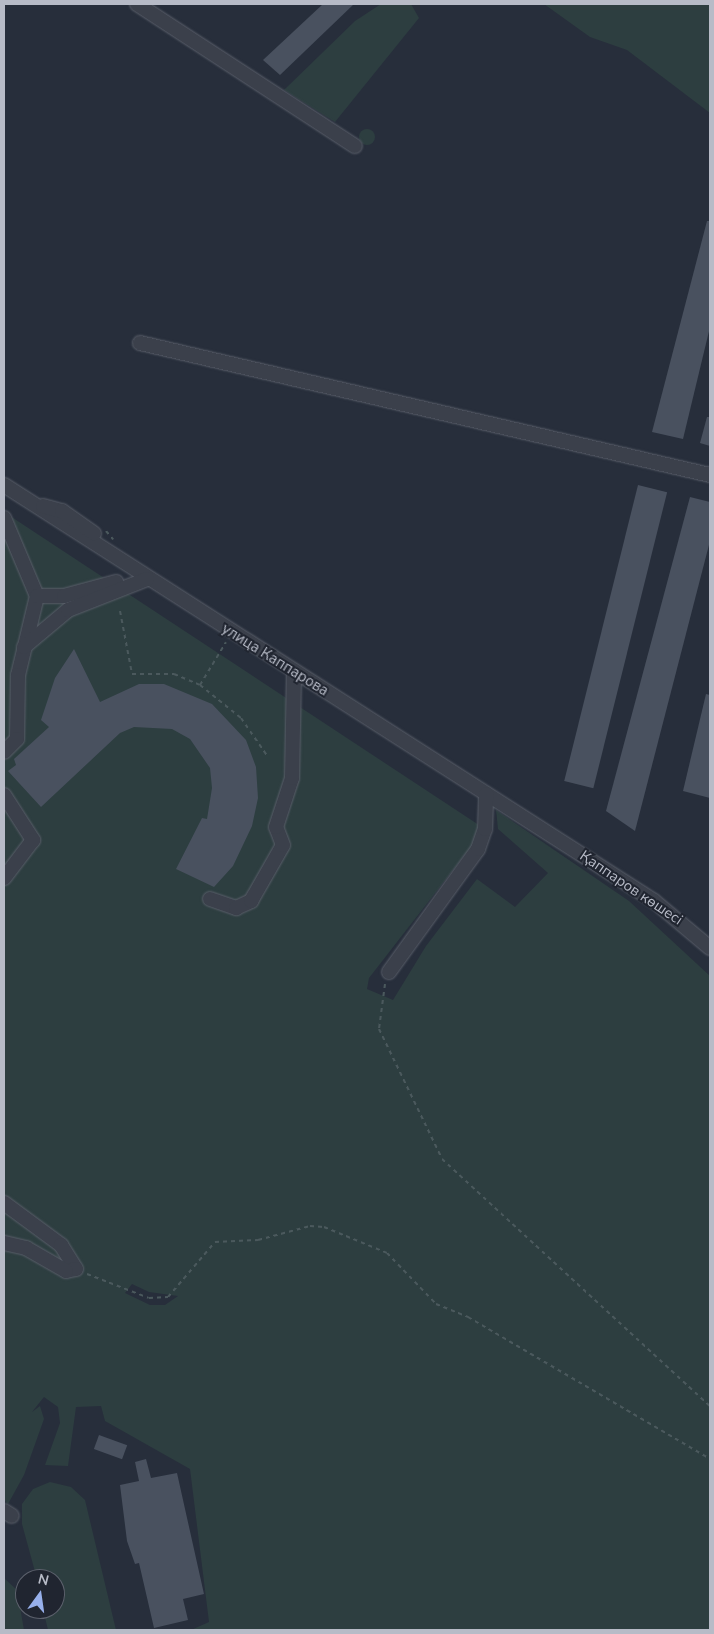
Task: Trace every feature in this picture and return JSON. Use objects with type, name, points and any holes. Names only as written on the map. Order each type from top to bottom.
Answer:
[{"type":"street","points":[[138,4],[355,146]]},
{"type":"street","points":[[140,343],[710,475]]},
{"type":"street","name":"улица Каппарова","points":[[4,485],[232,633],[548,832]]},
{"type":"street","points":[[4,518],[37,596],[24,647],[16,698],[17,739],[4,752]]},
{"type":"street","points":[[37,596],[76,594],[142,575]]},
{"type":"street","points":[[24,647],[68,610],[142,575]]},
{"type":"street","points":[[210,899],[236,908],[251,901],[284,845],[276,827],[292,778],[294,671]]},
{"type":"street","points":[[389,972],[478,849],[485,829],[486,794]]},
{"type":"street","points":[[4,795],[33,840],[4,878]]},
{"type":"street","name":"Қаппаров көшесі","points":[[548,832],[654,900],[710,948]]},
{"type":"street","points":[[4,1203],[61,1245],[76,1269],[66,1271],[26,1248],[4,1243]]},
{"type":"path","points":[[120,611],[132,674],[174,674],[200,686],[241,718],[268,757]]},
{"type":"path","points":[[200,686],[232,633]]},
{"type":"path","points":[[389,972],[379,1006],[379,1029],[442,1159],[710,1406]]},
{"type":"path","points":[[76,1269],[149,1298],[168,1297],[215,1242],[258,1240],[310,1226],[324,1227],[387,1253],[436,1304],[468,1317],[710,1459]]},
{"type":"shaded area","points":[[381,4],[411,4],[419,18],[335,122],[284,90],[355,21]]},
{"type":"shaded area","points":[[544,4],[710,4],[710,113],[627,50],[590,37]]},
{"type":"shaded area","points":[[367,129],[375,137],[367,145],[359,137]]},
{"type":"shaded area","points":[[4,512],[485,829],[369,978],[367,989],[393,1000],[426,946],[477,879],[515,907],[548,873],[498,829],[496,810],[629,901],[710,976],[710,1630],[191,1630],[209,1622],[190,1469],[105,1421],[101,1406],[76,1407],[68,1466],[45,1465],[60,1423],[58,1407],[44,1397],[32,1412],[40,1406],[44,1419],[24,1475],[8,1504],[4,1500]],"holes":[[[132,1284],[149,1292],[178,1296],[165,1305],[150,1305],[125,1293]]]},
{"type":"shaded area","points":[[50,1482],[71,1487],[85,1500],[116,1630],[48,1630],[45,1619],[65,1619],[65,1569],[34,1569],[22,1524],[22,1504],[33,1489]]},
{"type":"shaded area","points":[[4,1578],[15,1588],[15,1619],[22,1619],[24,1630],[4,1630]]},
{"type":"building","points":[[323,4],[354,4],[280,75],[263,60]]},
{"type":"building","points":[[707,221],[710,221],[710,327],[683,439],[652,432]]},
{"type":"building","points":[[707,417],[710,417],[710,446],[700,443]]},
{"type":"building","points":[[638,485],[667,492],[593,788],[564,781]]},
{"type":"building","points":[[690,497],[710,502],[710,541],[635,831],[606,811]]},
{"type":"building","points":[[74,649],[100,702],[139,684],[164,684],[212,704],[246,740],[256,767],[258,798],[252,826],[233,866],[214,887],[176,869],[202,818],[207,819],[212,788],[210,768],[190,739],[172,729],[134,727],[120,733],[41,807],[8,771],[16,765],[14,759],[49,727],[41,720],[55,678]]},
{"type":"building","points":[[706,694],[710,695],[710,798],[683,791]]},
{"type":"building","points":[[99,1435],[127,1445],[122,1459],[94,1449]]},
{"type":"building","points":[[146,1459],[151,1478],[177,1473],[204,1594],[183,1599],[188,1620],[154,1628],[139,1563],[135,1564],[127,1541],[120,1485],[139,1481],[135,1462]]}]
